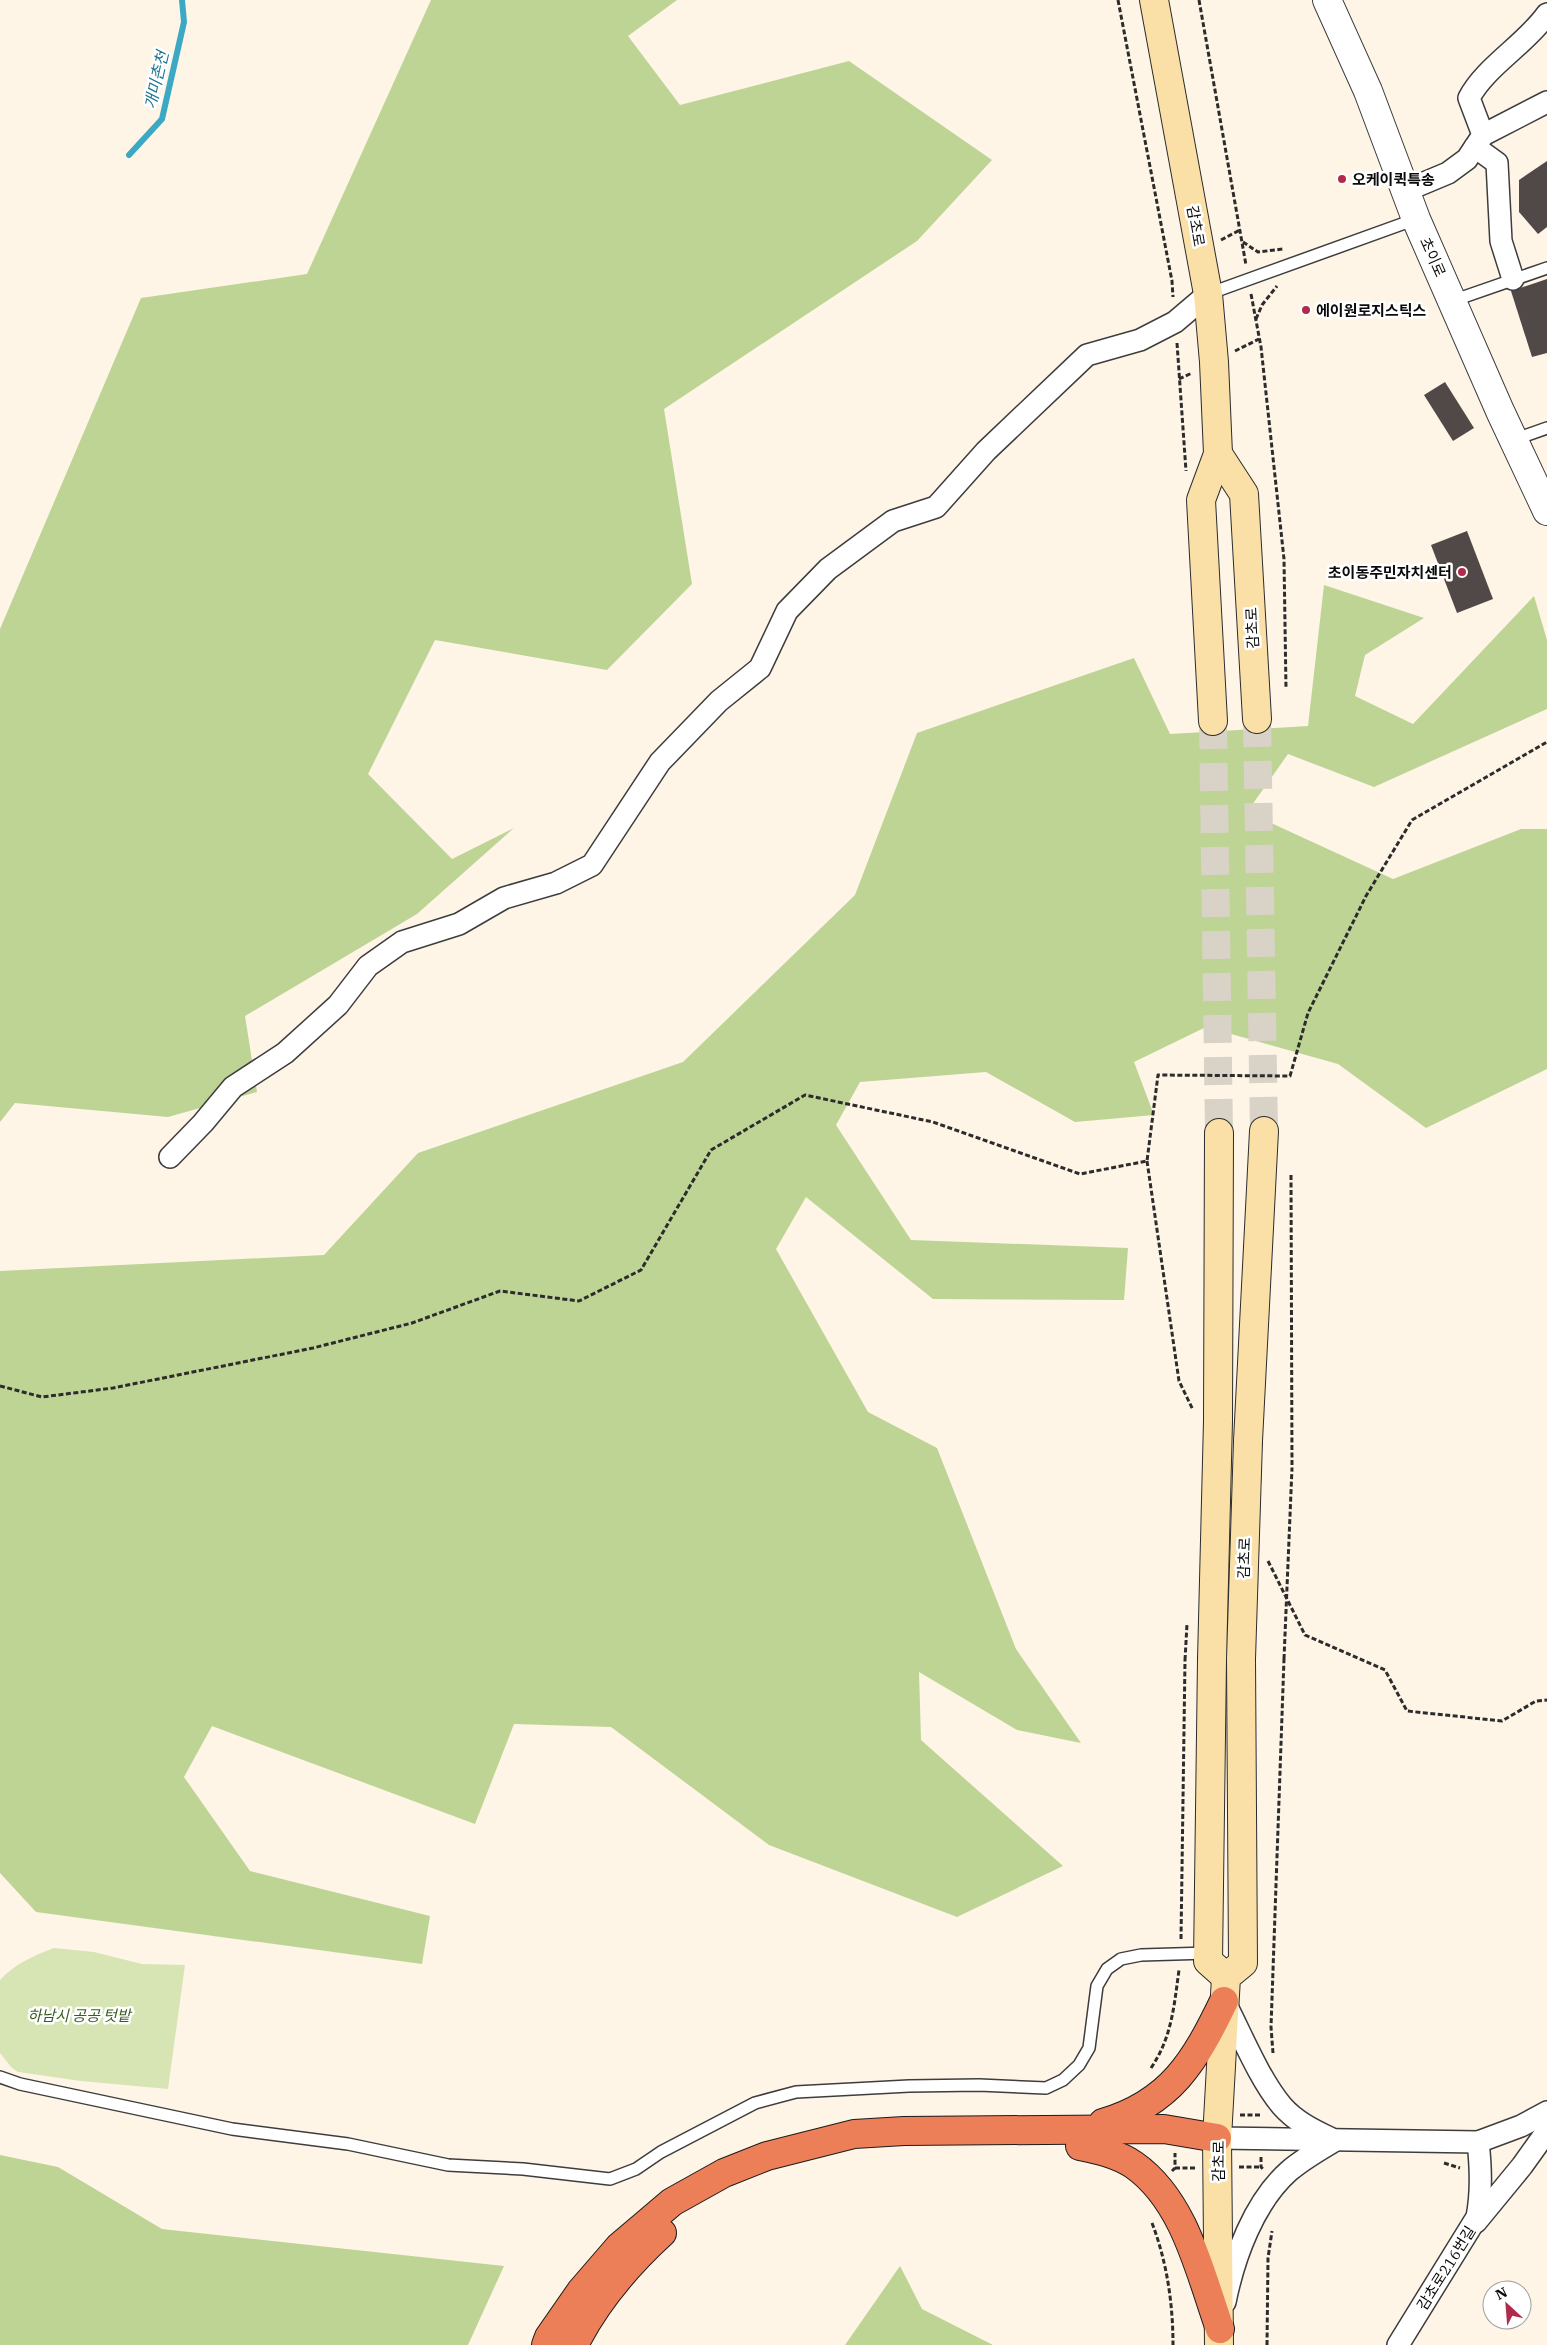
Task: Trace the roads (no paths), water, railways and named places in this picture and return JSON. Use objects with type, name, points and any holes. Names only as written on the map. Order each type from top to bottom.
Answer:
[{"type":"highway","points":[[574,2345],[607,2290],[637,2256],[675,2221],[710,2197],[748,2176],[784,2163],[833,2151],[894,2145],[1082,2137],[1147,2105],[1170,2088],[1208,2036],[1225,1989]]},
{"type":"highway","points":[[546,2345],[549,2337],[581,2291],[618,2247],[672,2202],[724,2173],[767,2156],[854,2134],[904,2131],[1082,2137],[1158,2145],[1217,2138]]},
{"type":"highway","points":[[1082,2137],[1133,2165],[1156,2185],[1187,2235],[1220,2337]]},
{"type":"main road","name":"감초로","points":[[1154,0],[1208,294],[1218,454],[1201,500],[1213,721]]},
{"type":"main road","name":"감초로","points":[[1218,454],[1244,494],[1257,719]]},
{"type":"main road","name":"감초로","points":[[1220,2337],[1217,2138],[1225,1989],[1243,1963],[1241,1659],[1248,1441],[1264,1131]]},
{"type":"main road","name":"감초로","points":[[1208,1953],[1212,1660],[1207,1418],[1219,1133]]},
{"type":"main road","points":[[1208,1953],[1208,1961],[1225,1989]]},
{"type":"street","name":"초이로","points":[[1327,0],[1368,92],[1416,219],[1547,511]]},
{"type":"street","points":[[1513,280],[1501,241],[1497,163],[1479,141],[1469,98],[1475,86],[1530,35],[1547,14]]},
{"type":"street","points":[[1406,191],[1448,173],[1468,160],[1479,141],[1547,102]]},
{"type":"street","points":[[170,1156],[203,1123],[233,1087],[285,1052],[338,1005],[368,966],[402,942],[459,924],[504,898],[556,883],[592,865],[660,762],[719,701],[760,668],[786,611],[828,569],[893,521],[936,507],[986,451],[1088,355],[1140,340],[1175,322],[1208,294]]},
{"type":"street","points":[[1225,1989],[1265,2080],[1280,2103],[1303,2125],[1334,2141]]},
{"type":"street","points":[[1217,2138],[1478,2142],[1521,2126],[1547,2112]]},
{"type":"street","points":[[1469,2229],[1496,2201],[1547,2131]]},
{"type":"street","points":[[1220,2337],[1229,2283],[1248,2231],[1266,2198],[1278,2182],[1308,2156],[1334,2141]]},
{"type":"street","name":"감초로216번길","points":[[1398,2345],[1477,2217],[1481,2169],[1478,2142]]},
{"type":"lane","points":[[1208,294],[1416,219]]},
{"type":"lane","points":[[1452,301],[1547,268]]},
{"type":"lane","points":[[1514,440],[1547,428]]},
{"type":"lane","points":[[0,2077],[20,2084],[232,2128],[348,2144],[448,2166],[523,2169],[610,2180],[636,2169],[661,2152],[755,2102],[796,2092],[949,2085],[1046,2088],[1063,2080],[1079,2065],[1089,2048],[1097,1986],[1107,1969],[1121,1959],[1141,1955],[1208,1953]]},
{"type":"waterway","name":"개미촌천","points":[[129,155],[162,119],[184,22],[182,0]]},
{"type":"tunnel","points":[[1257,719],[1264,1131]]},
{"type":"tunnel","points":[[1213,721],[1219,1133]]},
{"type":"place","name":"오케이퀵특송","points":[[1342,179]]},
{"type":"place","name":"에이원로지스틱스","points":[[1306,310]]},
{"type":"place","name":"초이동주민자치센터","points":[[1462,572]]},
{"type":"park label","name":"하남시 공공 텃밭","points":[[79,2015]]}]
